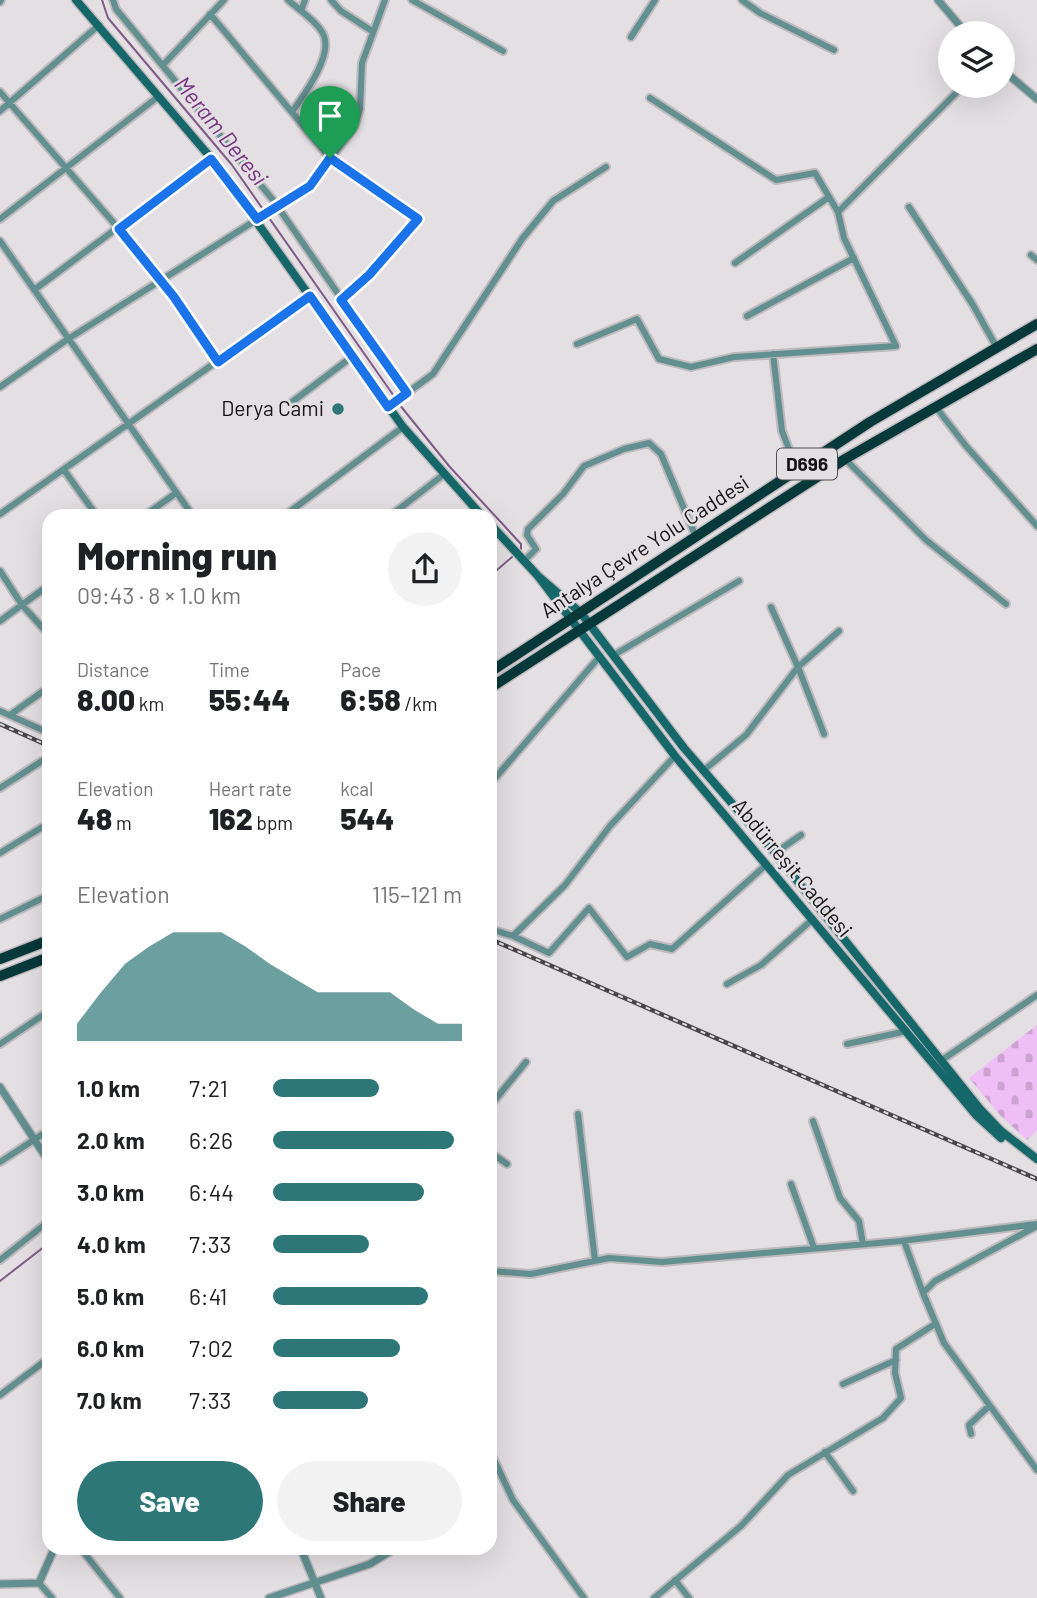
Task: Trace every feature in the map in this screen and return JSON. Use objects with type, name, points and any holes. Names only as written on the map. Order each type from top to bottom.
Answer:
[{"type":"highway","name":"Antalya Çevre Yolu Caddesi","points":[[497,667],[870,422],[1037,324]]},
{"type":"highway","name":"Antalya Çevre Yolu Caddesi","points":[[497,683],[845,459],[1037,349]]},
{"type":"highway","points":[[0,958],[42,943]]},
{"type":"highway","points":[[0,976],[42,960]]},
{"type":"main road","points":[[77,0],[259,217],[310,296],[391,405],[403,427],[475,509]]},
{"type":"main road","name":"Abdürreşit Caddesi","points":[[497,532],[538,576],[675,756],[982,1121],[1037,1167]]},
{"type":"main road","name":"Abdürreşit Caddesi","points":[[538,576],[590,623],[703,771],[775,853],[988,1118],[1037,1159]]},
{"type":"street","points":[[113,0],[116,9],[164,64],[278,206],[404,395]]},
{"type":"street","points":[[164,64],[224,0]]},
{"type":"street","points":[[288,0],[323,33],[326,45],[315,78],[292,112]]},
{"type":"street","points":[[300,11],[305,0]]},
{"type":"street","points":[[331,0],[341,11],[372,31]]},
{"type":"street","points":[[0,387],[68,340],[310,186],[354,127],[360,109],[362,63],[385,0]]},
{"type":"street","points":[[412,0],[503,51]]},
{"type":"street","points":[[631,37],[655,0]]},
{"type":"street","points":[[742,0],[760,13],[834,50]]},
{"type":"street","points":[[938,0],[956,21]]},
{"type":"street","points":[[210,14],[330,158],[418,219],[369,275],[341,300]]},
{"type":"street","points":[[0,111],[99,25]]},
{"type":"street","points":[[1015,80],[1037,99]]},
{"type":"street","points":[[0,92],[11,101],[162,282],[218,362]]},
{"type":"street","points":[[0,219],[159,96]]},
{"type":"street","points":[[577,344],[637,319],[659,359],[691,367],[734,357],[895,346],[844,238],[838,212],[815,173],[776,180],[650,98]]},
{"type":"street","points":[[838,212],[951,98]]},
{"type":"street","points":[[34,290],[211,159]]},
{"type":"street","points":[[391,405],[432,374],[522,239],[553,201],[607,167]]},
{"type":"street","points":[[734,263],[829,197]]},
{"type":"street","points":[[909,207],[973,305],[998,349]]},
{"type":"street","points":[[0,241],[188,509]]},
{"type":"street","points":[[747,316],[854,258]]},
{"type":"street","points":[[0,514],[129,426],[310,296]]},
{"type":"street","points":[[772,354],[782,431],[797,470]]},
{"type":"street","points":[[292,402],[353,356]]},
{"type":"street","points":[[935,406],[966,446],[1037,526]]},
{"type":"street","points":[[299,509],[403,427]]},
{"type":"street","points":[[524,561],[536,549],[527,535],[528,529],[563,494],[584,466],[624,449],[649,443],[661,454],[695,537]]},
{"type":"street","points":[[845,459],[926,540],[1006,604]]},
{"type":"street","points":[[64,470],[92,509]]},
{"type":"street","points":[[399,509],[443,475]]},
{"type":"street","points":[[154,509],[176,493]]},
{"type":"street","points":[[0,571],[22,605],[42,627]]},
{"type":"street","points":[[614,655],[739,581]]},
{"type":"street","points":[[0,621],[42,590]]},
{"type":"street","points":[[771,607],[824,734]]},
{"type":"street","points":[[703,771],[746,735],[798,667],[839,631]]},
{"type":"street","points":[[497,776],[600,656]]},
{"type":"street","points":[[10,715],[42,692]]},
{"type":"street","points":[[0,711],[42,730]]},
{"type":"street","points":[[513,936],[565,885],[610,826],[675,756]]},
{"type":"street","points":[[0,788],[42,761]]},
{"type":"street","points":[[0,853],[42,827]]},
{"type":"street","points":[[775,853],[801,835]]},
{"type":"street","points":[[497,931],[549,953],[589,908],[627,957],[650,944],[672,948],[766,865]]},
{"type":"street","points":[[0,919],[42,898]]},
{"type":"street","points":[[727,984],[761,965],[813,919]]},
{"type":"street","points":[[942,1060],[1037,995]]},
{"type":"street","points":[[0,1044],[42,1017]]},
{"type":"street","points":[[847,1044],[907,1031]]},
{"type":"street","points":[[497,1097],[526,1062]]},
{"type":"street","points":[[0,1088],[42,1152]]},
{"type":"street","points":[[578,1114],[595,1261]]},
{"type":"street","points":[[813,1121],[840,1198],[859,1221],[863,1244]]},
{"type":"street","points":[[0,1162],[42,1135]]},
{"type":"street","points":[[497,1157],[507,1164]]},
{"type":"street","points":[[791,1184],[814,1248]]},
{"type":"street","points":[[497,1272],[531,1274],[609,1258],[662,1262],[904,1241],[1037,1225]]},
{"type":"street","points":[[923,1293],[955,1269],[1037,1225]]},
{"type":"street","points":[[0,1260],[42,1227]]},
{"type":"street","points":[[904,1241],[944,1343],[988,1407],[1037,1470]]},
{"type":"street","points":[[654,1598],[741,1526],[788,1475],[883,1418],[901,1398],[895,1373],[896,1349],[935,1324]]},
{"type":"street","points":[[843,1384],[896,1360]]},
{"type":"street","points":[[0,1395],[42,1363]]},
{"type":"street","points":[[971,1434],[969,1425],[988,1407]]},
{"type":"street","points":[[825,1452],[853,1491]]},
{"type":"street","points":[[497,1467],[513,1500],[584,1598]]},
{"type":"street","points":[[39,1583],[51,1555]]},
{"type":"street","points":[[86,1555],[120,1598]]},
{"type":"street","points":[[304,1555],[321,1598]]},
{"type":"street","points":[[269,1598],[370,1564],[384,1555]]},
{"type":"street","points":[[675,1580],[689,1598]]},
{"type":"street","points":[[0,1584],[39,1583]]},
{"type":"street","points":[[39,1583],[52,1598]]},
{"type":"green space","points":[[1037,1025],[1037,1130],[1027,1140],[1000,1115],[969,1078]]},
{"type":"waterway","name":"Meram Deresi","points":[[102,0],[108,18],[232,165],[396,399]]},
{"type":"waterway","name":"Meram Deresi","points":[[399,404],[449,466],[489,509]]},
{"type":"waterway","name":"Meram Deresi","points":[[497,518],[521,544],[521,549]]},
{"type":"waterway","name":"Meram Deresi","points":[[497,570],[512,557]]},
{"type":"waterway","name":"Meram Deresi","points":[[0,1281],[42,1248]]},
{"type":"railway","points":[[0,724],[42,743]]},
{"type":"railway","points":[[497,942],[1037,1179]]},
{"type":"place","name":"Derya Cami","points":[[338,409]]},
{"type":"route","points":[[330,158],[418,219],[369,275],[341,300],[407,393],[388,407],[310,296],[218,362],[174,297],[119,229],[211,159],[257,219],[310,186],[330,158]]}]
